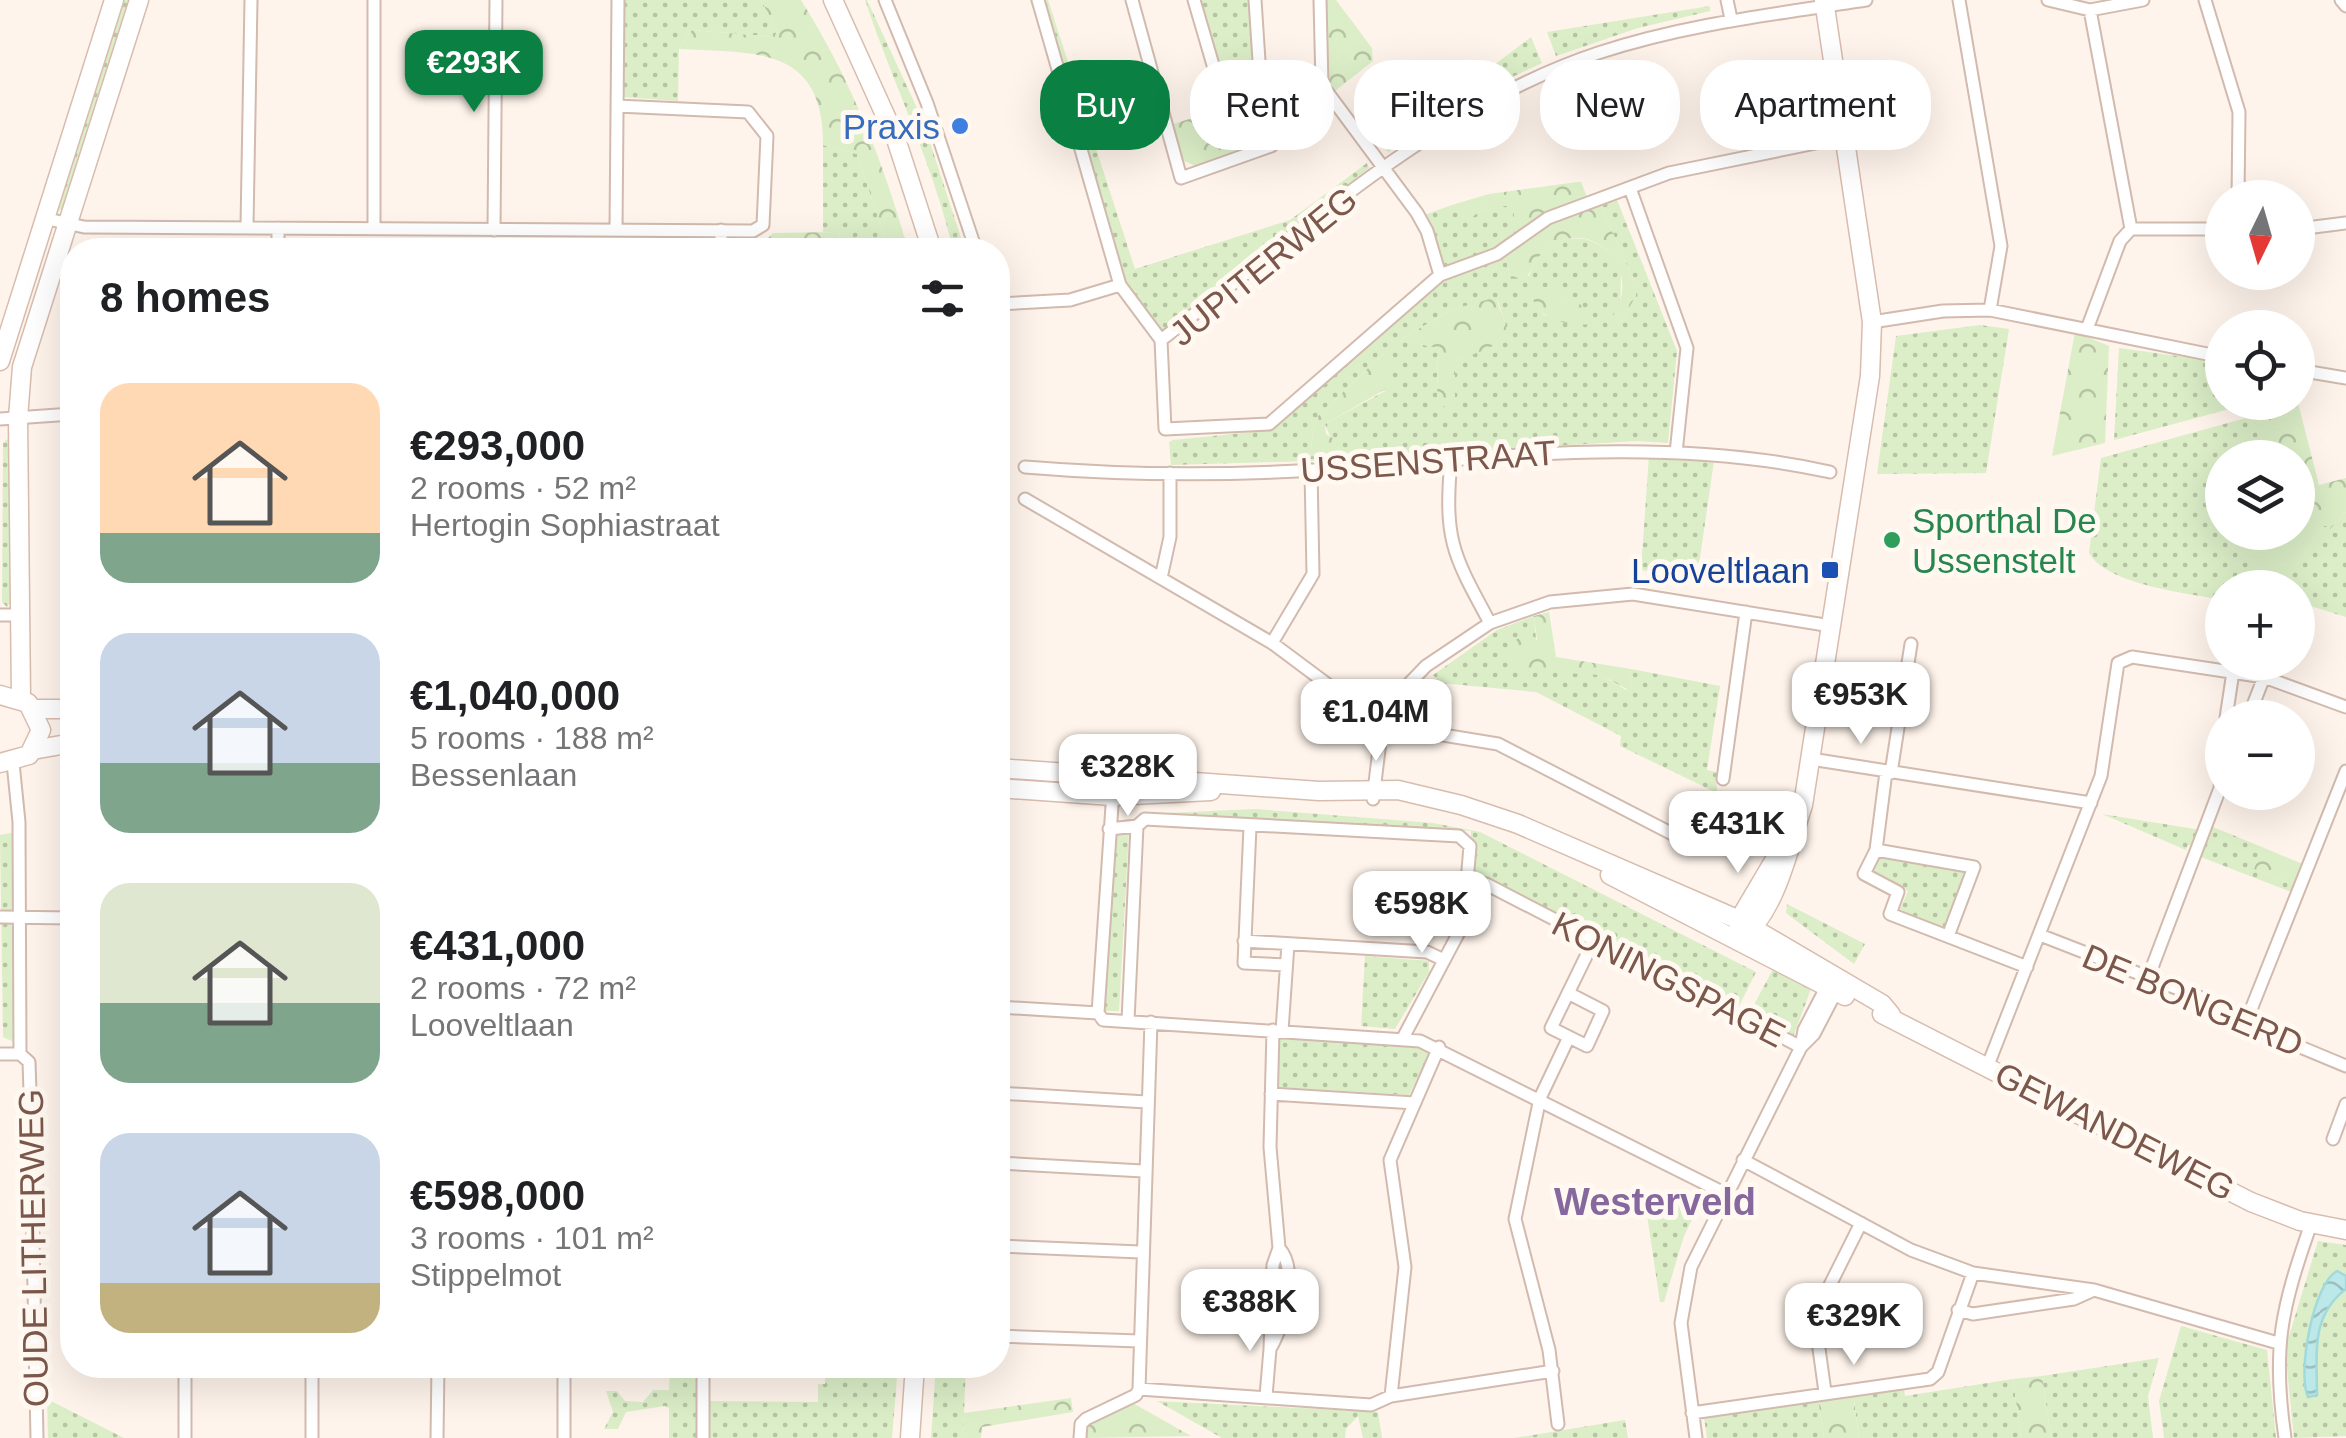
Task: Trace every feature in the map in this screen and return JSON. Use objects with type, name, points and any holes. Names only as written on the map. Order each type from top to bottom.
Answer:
[{"type":"street","points":[[22,368],[0,361],[114,0]]},
{"type":"street","points":[[62,238],[138,0]]},
{"type":"street","points":[[247,226],[251,0]]},
{"type":"street","points":[[374,0],[374,228]]},
{"type":"street","points":[[494,230],[496,0]]},
{"type":"street","points":[[616,229],[618,0]]},
{"type":"street","points":[[833,0],[896,139],[928,238]]},
{"type":"street","points":[[885,0],[927,103],[972,238]]},
{"type":"street","points":[[1038,0],[1120,285],[1161,340]]},
{"type":"street","points":[[1132,0],[1181,178],[1260,150]]},
{"type":"street","points":[[1194,0],[1220,89],[1228,93],[1256,85],[1260,76],[1255,0]]},
{"type":"street","points":[[1320,0],[1321,60]]},
{"type":"street","points":[[1727,0],[1731,19]]},
{"type":"street","name":"JUPITERWEG","points":[[1440,274],[1309,394],[1269,424],[1165,429],[1161,340],[1383,170],[1461,118],[1552,71],[1643,39],[1731,19],[1866,0]]},
{"type":"street","points":[[1959,0],[2001,246],[1990,310]]},
{"type":"street","points":[[2048,0],[2090,10],[2143,0]]},
{"type":"street","points":[[2205,0],[2240,112],[2238,180]]},
{"type":"street","points":[[2341,0],[2346,6]]},
{"type":"street","points":[[1824,3],[1833,60]]},
{"type":"street","points":[[2090,10],[2131,229]]},
{"type":"street","points":[[43,218],[66,225],[494,230],[758,230],[766,221],[766,136],[748,112],[617,106]]},
{"type":"street","points":[[1334,106],[1427,231],[1440,274],[1496,254],[1548,218],[1669,173],[1785,150]]},
{"type":"street","points":[[1744,929],[1793,834],[1811,760],[1870,376],[1872,322],[1847,150]]},
{"type":"street","points":[[1630,188],[1687,348],[1676,453]]},
{"type":"street","points":[[2315,226],[2346,223]]},
{"type":"street","points":[[278,228],[278,238]]},
{"type":"street","points":[[2087,329],[2120,242],[2131,229],[2205,229]]},
{"type":"street","points":[[721,230],[721,238]]},
{"type":"street","points":[[33,750],[41,730],[28,703],[9,615],[9,419],[60,244]]},
{"type":"street","points":[[1010,303],[1070,300],[1120,285]]},
{"type":"street","points":[[1872,322],[1943,311],[1990,310],[2087,329],[2116,339],[2205,354]]},
{"type":"street","points":[[2315,373],[2345,378]]},
{"type":"street","points":[[9,419],[60,415]]},
{"type":"street","name":"USSENSTRAAT","points":[[1025,467],[1121,475],[1311,470],[1601,450],[1676,453],[1830,472]]},
{"type":"street","points":[[1451,459],[1447,529],[1460,567],[1490,623]]},
{"type":"street","points":[[1272,643],[1313,574],[1311,470]]},
{"type":"street","points":[[1161,578],[1170,537],[1170,474]]},
{"type":"street","points":[[1025,499],[1272,643],[1382,725],[1392,730],[1479,737],[1498,744],[1688,842]]},
{"type":"street","points":[[1374,794],[1382,725],[1402,691],[1426,666],[1490,623],[1550,602],[1633,594],[1831,626]]},
{"type":"street","points":[[1723,778],[1746,612]]},
{"type":"street","points":[[1911,644],[1876,850],[1864,874],[1898,892],[1890,914],[2027,967]]},
{"type":"street","points":[[1988,1065],[2100,776],[2118,663],[2132,657],[2205,668]]},
{"type":"street","points":[[2272,680],[2346,707]]},
{"type":"street","points":[[0,696],[60,707]]},
{"type":"street","points":[[6,763],[33,750],[60,744]]},
{"type":"street","points":[[1811,760],[2091,802]]},
{"type":"street","name":"OUDE LITHERWEG","points":[[6,763],[20,918],[20,1054],[29,1062],[36,1438]]},
{"type":"street","name":"GEWANDEWEG","points":[[1010,769],[1429,798],[1490,813],[1744,929],[1834,986],[1882,1004],[1891,1015],[2252,1202],[2311,1224],[2346,1230]]},
{"type":"street","points":[[2248,1017],[2346,772]]},
{"type":"street","points":[[1114,776],[1098,1013],[1103,1020],[1403,1038],[1440,1047],[1726,1194]]},
{"type":"street","name":"GEWANDEWEG","points":[[1010,789],[1112,796],[1256,787]]},
{"type":"street","points":[[2148,978],[2212,810]]},
{"type":"street","points":[[1109,829],[1136,826],[1145,819],[1459,836],[1470,846],[1463,920],[1403,1038]]},
{"type":"street","points":[[1128,1021],[1136,826]]},
{"type":"street","points":[[1250,827],[1244,962],[1286,965]]},
{"type":"street","points":[[1876,850],[1974,867],[1948,936]]},
{"type":"street","name":"KONINGSPAGE","points":[[1467,882],[1486,884],[1801,1048]]},
{"type":"street","points":[[0,917],[60,918]]},
{"type":"street","name":"DE BONGERD","points":[[2040,935],[2248,1017],[2245,1024],[2346,1066]]},
{"type":"street","points":[[1568,993],[1603,1011],[1587,1046],[1551,1028],[1568,993],[1594,940]]},
{"type":"street","points":[[1244,941],[1427,952],[1444,960]]},
{"type":"street","points":[[1266,1396],[1270,1349],[1289,1284],[1284,1253],[1279,1248],[1270,1147],[1271,1094],[1288,944]]},
{"type":"street","points":[[1696,1438],[1681,1324],[1684,1296],[1702,1240],[1834,986]]},
{"type":"street","points":[[1010,1008],[1098,1013]]},
{"type":"street","points":[[1139,1389],[1142,1171],[1150,1022]]},
{"type":"street","points":[[1558,1424],[1553,1371],[1515,1218],[1540,1098],[1569,1038]]},
{"type":"street","points":[[1392,1396],[1405,1267],[1390,1160],[1440,1047]]},
{"type":"street","points":[[0,1054],[20,1054]]},
{"type":"street","points":[[1010,1094],[1146,1102]]},
{"type":"street","points":[[1271,1094],[1415,1103]]},
{"type":"street","points":[[2333,1140],[2346,1104]]},
{"type":"street","points":[[1743,1160],[1911,1250],[1973,1274],[2094,1290],[2278,1344]]},
{"type":"street","points":[[1010,1164],[1142,1171]]},
{"type":"street","points":[[1825,1392],[1816,1326],[1824,1297],[1862,1223]]},
{"type":"street","points":[[2285,1438],[2278,1344],[2311,1224]]},
{"type":"street","points":[[1010,1247],[1140,1252]]},
{"type":"street","points":[[1692,1412],[1930,1379],[1938,1372],[1973,1274]]},
{"type":"street","points":[[1958,1310],[1973,1314],[2074,1299],[2094,1290]]},
{"type":"street","points":[[1010,1336],[1139,1340]]},
{"type":"street","points":[[1080,1438],[1080,1424],[1086,1419],[1139,1389],[1371,1405],[1392,1396],[1553,1371]]},
{"type":"street","points":[[185,1378],[185,1438]]},
{"type":"street","points":[[312,1378],[312,1438]]},
{"type":"street","points":[[437,1438],[438,1378]]},
{"type":"street","points":[[564,1378],[564,1438]]},
{"type":"street","points":[[703,1378],[703,1438]]},
{"type":"street","points":[[910,1438],[914,1378]]},
{"type":"green space","points":[[119,0],[131,0],[66,204],[57,213],[52,210]]},
{"type":"green space","points":[[625,0],[761,0],[777,30],[775,37],[692,30],[679,49],[678,101],[622,97]]},
{"type":"green space","points":[[761,0],[801,0],[864,121],[904,238],[885,238],[857,154],[823,145],[820,113],[812,89],[798,72],[780,61],[758,55],[679,49],[692,30],[775,37],[777,30]]},
{"type":"green space","points":[[865,0],[923,121],[961,238],[950,238],[935,186]]},
{"type":"green space","points":[[1030,0],[1048,0],[1067,60],[1050,60]]},
{"type":"green space","points":[[1198,0],[1253,0],[1256,60],[1217,60]]},
{"type":"green space","points":[[1323,0],[1336,0],[1372,48],[1373,60],[1354,60],[1354,76],[1334,91],[1334,60],[1327,60]]},
{"type":"green space","points":[[1710,6],[1710,11],[1638,28],[1556,56],[1547,32]]},
{"type":"green space","points":[[1531,37],[1541,60],[1520,73],[1520,60],[1501,60]]},
{"type":"green space","points":[[1190,119],[1190,150],[1238,152],[1196,166],[1184,161],[1173,124]]},
{"type":"green space","points":[[823,145],[857,154],[885,238],[840,238],[838,232],[823,232]]},
{"type":"green space","points":[[1080,150],[1097,150],[1135,269],[1290,220],[1367,163],[1369,168],[1160,332],[1131,296]]},
{"type":"green space","points":[[1581,182],[1587,197],[1535,220],[1514,238],[1514,206],[1488,206],[1470,218],[1459,215],[1455,204],[1489,194]]},
{"type":"green space","points":[[1617,200],[1677,351],[1668,443],[1637,441],[1339,459],[1325,424],[1385,391],[1384,353],[1314,420],[1310,461],[1171,465],[1169,442],[1173,440],[1272,430],[1431,290],[1448,278],[1505,256],[1511,279],[1529,276],[1536,260],[1559,242],[1586,239],[1599,245],[1621,269],[1620,323],[1636,296],[1636,286],[1601,206]],"holes":[[[1555,287],[1562,302],[1580,305],[1597,323],[1544,315],[1532,298]],[[1497,298],[1505,322],[1472,354],[1455,361],[1455,411],[1437,398],[1438,348],[1400,340],[1451,310]]]},
{"type":"green space","points":[[1455,204],[1459,215],[1470,218],[1488,206],[1515,206],[1514,238],[1502,247],[1441,267],[1424,215]]},
{"type":"green space","points":[[1601,206],[1636,286],[1636,296],[1620,323],[1612,317],[1621,299],[1622,281],[1617,264],[1594,241],[1561,241],[1543,252],[1526,278],[1511,279],[1505,256],[1554,222]]},
{"type":"green space","points":[[838,232],[840,238],[768,238],[773,233]]},
{"type":"green space","points":[[1529,287],[1556,287],[1562,302],[1580,304],[1598,324],[1554,320],[1538,308]]},
{"type":"green space","points":[[1497,297],[1505,322],[1503,337],[1489,348],[1455,361],[1455,411],[1441,405],[1437,398],[1438,348],[1400,340],[1451,310]]},
{"type":"green space","points":[[1980,325],[2009,329],[1986,473],[1877,474],[1896,336]]},
{"type":"green space","points":[[2075,332],[2109,346],[2105,443],[2052,456]]},
{"type":"green space","points":[[2119,348],[2205,360],[2205,416],[2114,440]]},
{"type":"green space","points":[[1384,353],[1393,366],[1391,386],[1325,424],[1326,434],[1338,442],[1339,459],[1310,461],[1314,420]]},
{"type":"green space","points":[[2248,420],[2263,440],[2205,440],[2205,550],[2235,550],[2265,570],[2205,570],[2205,597],[2130,580],[2098,564],[2089,553],[2101,458]]},
{"type":"green space","points":[[2248,420],[2302,420],[2307,440],[2263,440]]},
{"type":"green space","points":[[10,437],[16,595],[7,607],[2,602],[3,443]]},
{"type":"green space","points":[[1649,455],[1714,461],[1697,578],[1641,570]]},
{"type":"green space","points":[[2315,469],[2319,485],[2346,478],[2346,512],[2330,529],[2315,518]]},
{"type":"green space","points":[[2346,512],[2346,617],[2315,607],[2315,570],[2293,570],[2307,550],[2315,550],[2315,539],[2325,525],[2330,529]]},
{"type":"green space","points":[[2315,518],[2325,525],[2315,539]]},
{"type":"green space","points":[[2235,550],[2307,550],[2293,570],[2265,570]]},
{"type":"green space","points":[[1549,612],[1556,657],[1631,669],[1630,691],[1601,675],[1549,672],[1538,664],[1523,671],[1511,665],[1508,645],[1522,636],[1537,640],[1534,616]]},
{"type":"green space","points":[[1534,616],[1538,662],[1601,675],[1626,690],[1630,690],[1631,669],[1720,686],[1707,770],[1716,772],[1717,793],[1620,746],[1621,736],[1536,692],[1440,683],[1433,675],[1497,630]]},
{"type":"green space","points":[[1255,809],[1433,823],[1480,832],[1756,972],[1737,1010],[1476,873],[1471,867],[1471,831],[1166,813]]},
{"type":"green space","points":[[2102,814],[2201,830],[2194,846],[2188,845],[2186,850]]},
{"type":"green space","points":[[2213,827],[2262,847],[2254,869],[2297,886],[2294,893],[2201,857]]},
{"type":"green space","points":[[1129,831],[1119,1011],[1105,1011],[1113,836]]},
{"type":"green space","points":[[16,832],[16,1040],[12,1041],[3,1037],[0,835]]},
{"type":"green space","points":[[2262,847],[2305,865],[2297,886],[2254,869]]},
{"type":"green space","points":[[1879,858],[1971,872],[1947,932],[1898,914],[1908,891],[1872,872]]},
{"type":"green space","points":[[1787,904],[1865,944],[1854,964],[1786,913]]},
{"type":"green space","points":[[1365,956],[1429,961],[1429,972],[1395,1029],[1361,1026]]},
{"type":"green space","points":[[1773,969],[1811,989],[1793,1037],[1748,1016]]},
{"type":"green space","points":[[1276,1036],[1402,1042],[1430,1053],[1409,1095],[1277,1087]]},
{"type":"green space","points":[[1644,1195],[1702,1199],[1684,1236],[1664,1302],[1660,1302]]},
{"type":"green space","points":[[2318,1241],[2346,1245],[2346,1436],[2294,1438],[2285,1349]]},
{"type":"green space","points":[[2181,1326],[2267,1350],[2276,1438],[2164,1438],[2159,1401]]},
{"type":"green space","points":[[2159,1358],[2148,1396],[2153,1438],[2051,1438],[2042,1376]]},
{"type":"green space","points":[[2042,1376],[2051,1438],[2021,1438],[2013,1379]]},
{"type":"green space","points":[[669,1378],[696,1378],[696,1438],[669,1438],[669,1408],[665,1406],[626,1412],[618,1429],[604,1429],[613,1412],[606,1391],[617,1391],[625,1401],[643,1402],[653,1390],[669,1390]]},
{"type":"green space","points":[[825,1378],[897,1378],[892,1438],[707,1438],[707,1401],[818,1402],[818,1384],[825,1384]]},
{"type":"green space","points":[[935,1378],[965,1378],[963,1438],[931,1438]]},
{"type":"green space","points":[[2013,1379],[2021,1438],[1859,1438],[1853,1393],[1904,1389],[1905,1396]]},
{"type":"green space","points":[[1853,1393],[1859,1438],[1824,1438],[1818,1399]]},
{"type":"green space","points":[[1071,1398],[1073,1412],[982,1427],[981,1438],[963,1438],[964,1413]]},
{"type":"green space","points":[[47,1399],[124,1438],[48,1438]]},
{"type":"green space","points":[[1818,1399],[1824,1438],[1707,1438],[1704,1418]]},
{"type":"green space","points":[[1157,1401],[1378,1412],[1382,1438],[1363,1438],[1358,1416],[1346,1429],[1345,1438],[1222,1438]]},
{"type":"green space","points":[[1131,1402],[1191,1436],[1085,1438],[1086,1425]]},
{"type":"green space","points":[[1625,1420],[1628,1438],[1514,1438]]},
{"type":"water","points":[[2337,1271],[2346,1276],[2346,1289],[2326,1311],[2321,1324],[2317,1395],[2308,1397],[2305,1369],[2309,1330],[2321,1293]]},
{"type":"place","name":"Praxis","points":[[960,126]]},
{"type":"place","name":"Sporthal De Ussenstelt","points":[[1892,540]]},
{"type":"place","name":"Looveltlaan","points":[[1830,570]]},
{"type":"district","name":"Westerveld","points":[[1655,1202]]}]
